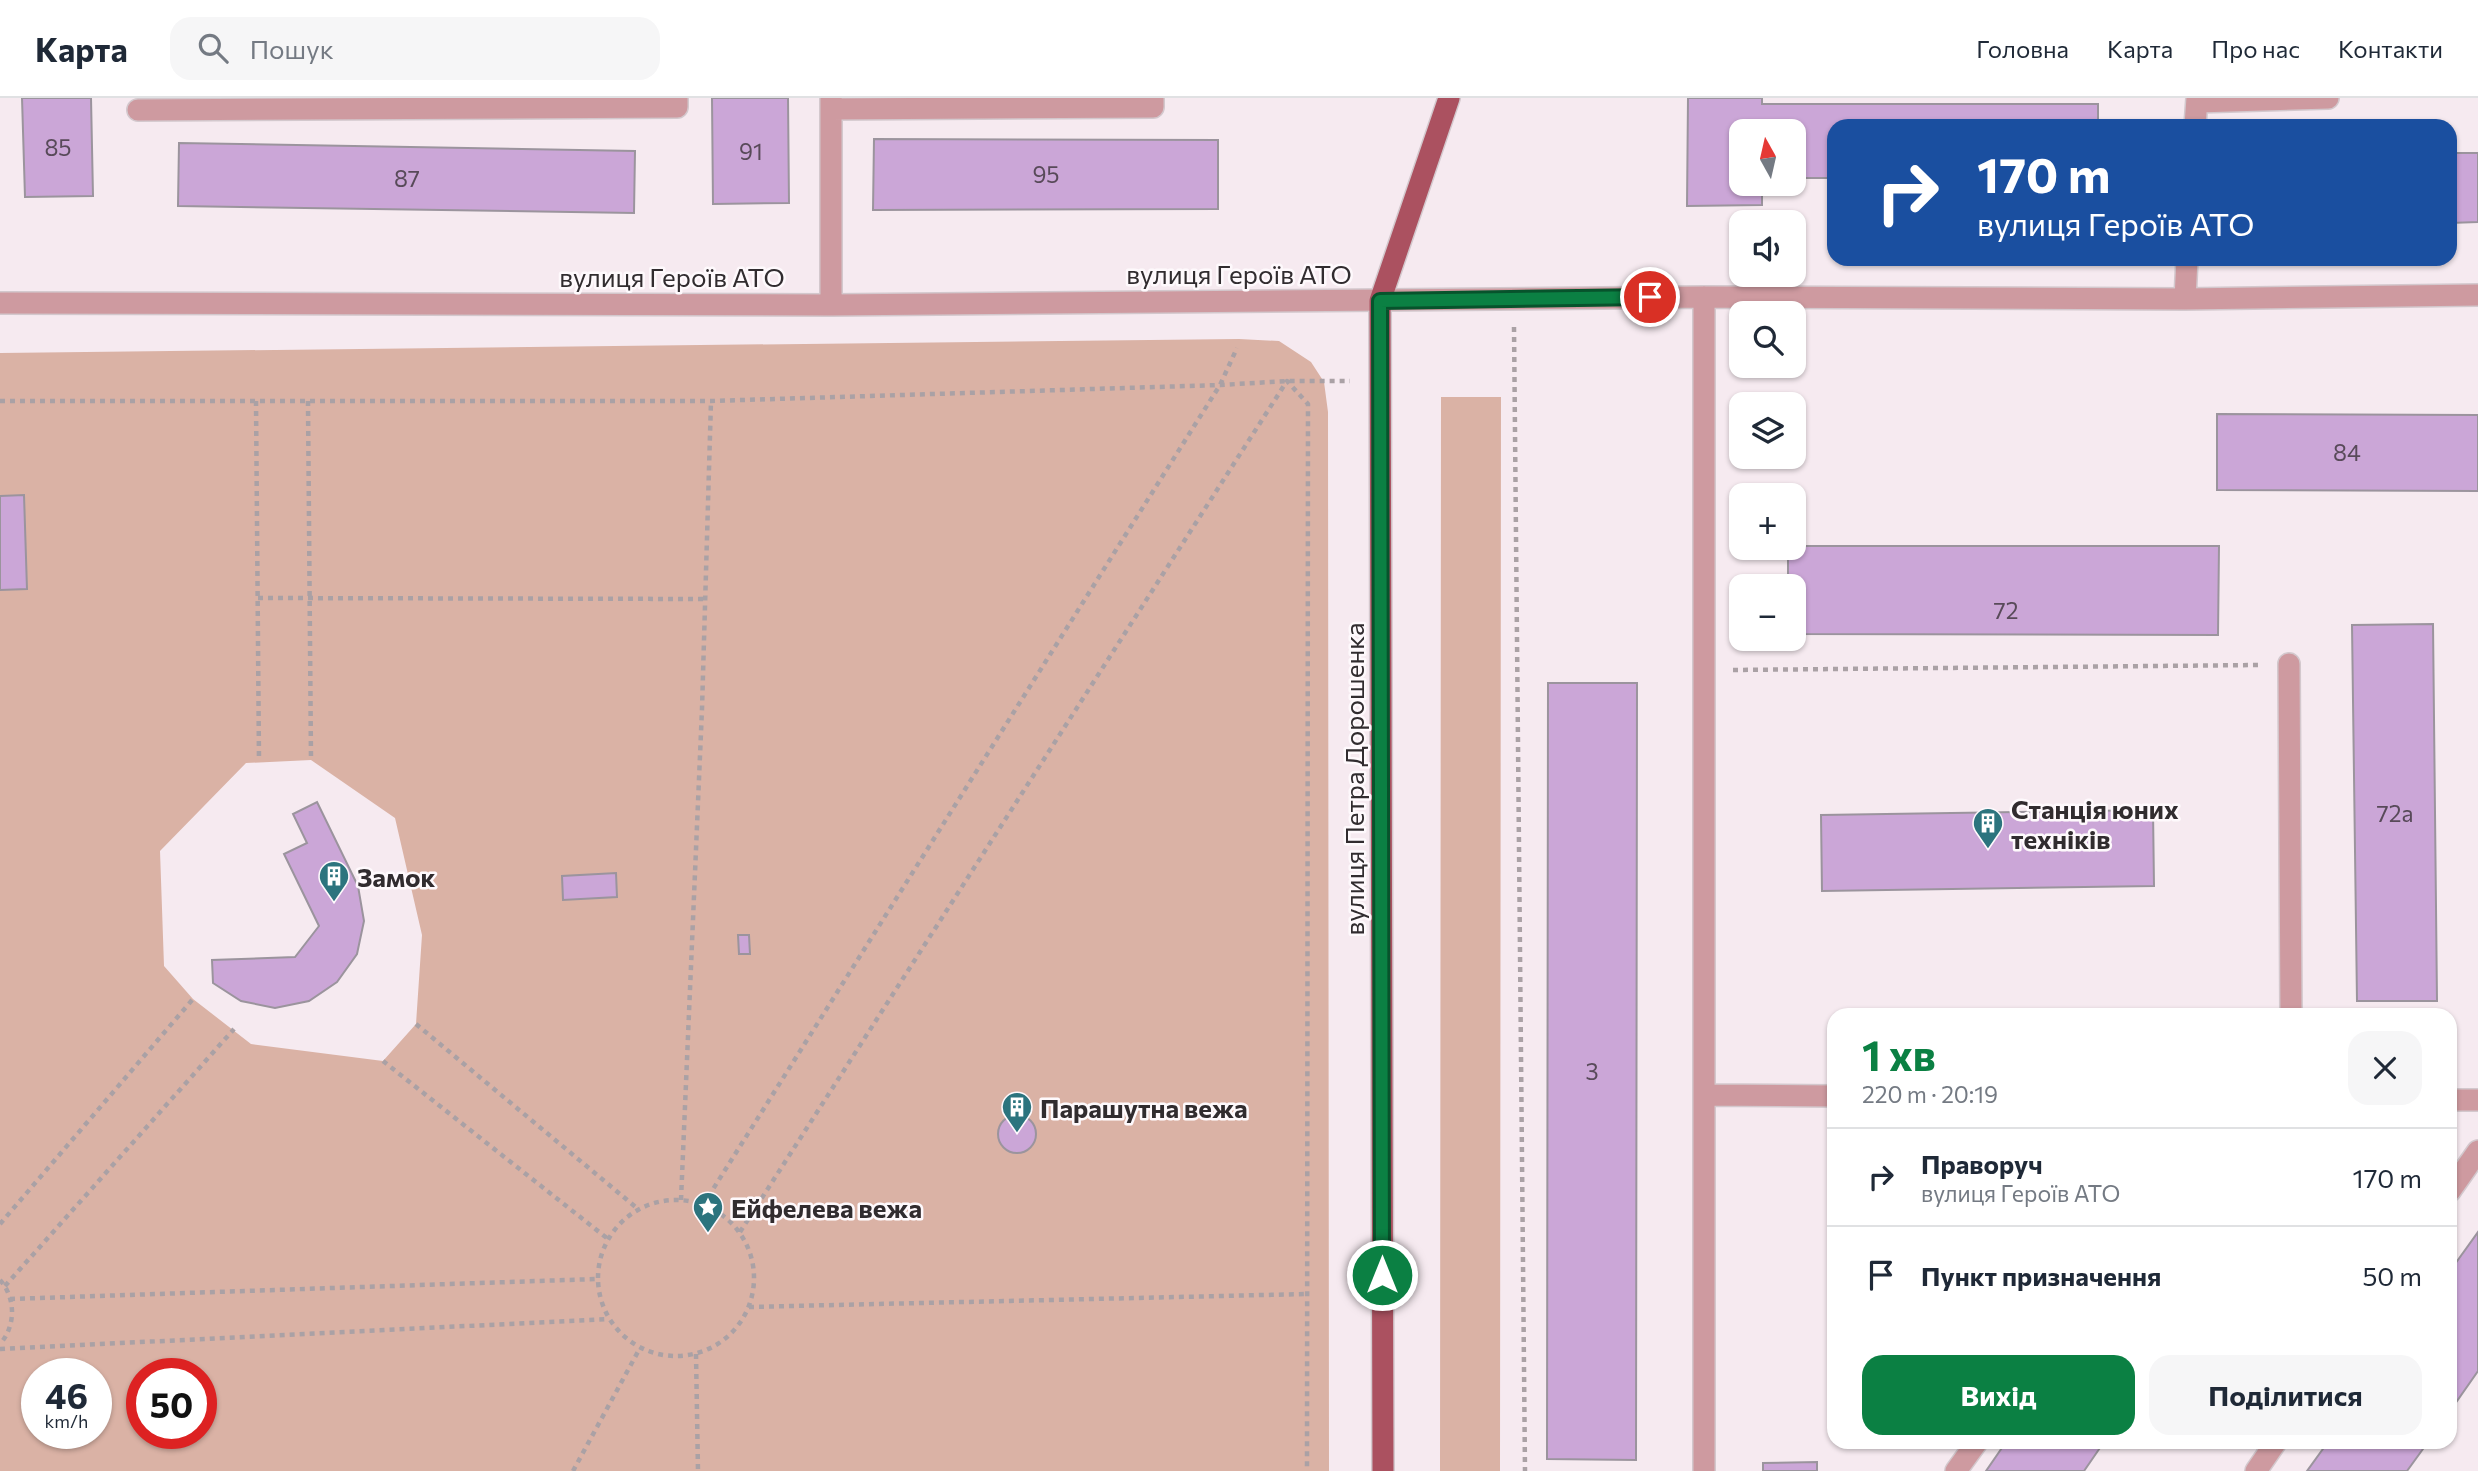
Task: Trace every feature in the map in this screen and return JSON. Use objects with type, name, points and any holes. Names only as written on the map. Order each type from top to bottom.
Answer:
[{"type":"main road","name":"вулиця Петра Дорошенка","points":[[1383,1471],[1380,301],[1449,98]]},
{"type":"street","points":[[138,110],[677,107],[677,98]]},
{"type":"street","points":[[831,304],[831,104],[1153,107],[1153,98]]},
{"type":"street","points":[[2196,119],[2197,100],[2328,98]]},
{"type":"street","points":[[2185,299],[2187,266]]},
{"type":"street","name":"вулиця Героїв АТО","points":[[0,303],[831,304],[1704,297],[2185,299],[2478,295]]},
{"type":"street","points":[[1704,297],[1704,1471]]},
{"type":"street","points":[[2289,664],[2291,1008]]},
{"type":"street","points":[[1704,1095],[1827,1096]]},
{"type":"street","points":[[2457,1100],[2478,1100]]},
{"type":"street","points":[[2457,1181],[2478,1151]]},
{"type":"street","points":[[1956,1471],[1971,1449]]},
{"type":"street","points":[[2256,1471],[2271,1449]]},
{"type":"path","points":[[1514,298],[1525,1471]]},
{"type":"path","points":[[703,1205],[1220,386],[1237,348]]},
{"type":"path","points":[[0,401],[711,401],[1220,386],[1287,381],[1379,381]]},
{"type":"path","points":[[740,1232],[1287,381]]},
{"type":"path","points":[[1287,381],[1308,404],[1307,1471]]},
{"type":"path","points":[[256,401],[259,761]]},
{"type":"path","points":[[309,401],[311,760]]},
{"type":"path","points":[[681,1200],[706,598],[711,401]]},
{"type":"path","points":[[258,598],[706,598]]},
{"type":"path","points":[[1704,671],[2289,664]]},
{"type":"path","points":[[0,1224],[192,999]]},
{"type":"path","points":[[416,1024],[638,1209]]},
{"type":"path","points":[[5,1286],[234,1029]]},
{"type":"path","points":[[383,1061],[608,1239]]},
{"type":"path","points":[[681,1200],[703,1205],[723,1215],[740,1232],[751,1256],[754,1281],[749,1307],[741,1323],[713,1347],[696,1354],[677,1357],[658,1354],[640,1348],[622,1335],[609,1319],[600,1300],[597,1279],[600,1258],[608,1239],[621,1222],[638,1209],[659,1202],[681,1200]]},
{"type":"path","points":[[10,1299],[597,1279]]},
{"type":"path","points":[[0,1280],[10,1299],[12,1312],[10,1326],[0,1346],[609,1319]]},
{"type":"path","points":[[749,1307],[1307,1294]]},
{"type":"path","points":[[573,1471],[640,1348]]},
{"type":"path","points":[[696,1354],[698,1471]]},
{"type":"shaded area","points":[[1239,339],[1279,341],[1311,362],[1324,382],[1328,412],[1329,1471],[0,1471],[0,353]],"holes":[[[311,760],[395,818],[422,935],[416,1024],[383,1061],[251,1044],[193,999],[164,966],[160,851],[246,763]]]},
{"type":"shaded area","points":[[1441,397],[1501,397],[1500,1471],[1440,1471]]},
{"type":"building","points":[[22,98],[91,98],[93,196],[25,197]]},
{"type":"building","points":[[712,98],[788,98],[789,203],[713,204]]},
{"type":"building","points":[[1688,98],[1762,98],[1762,104],[2098,104],[2098,119],[1827,119],[1827,178],[1806,178],[1806,119],[1729,119],[1729,196],[1762,196],[1762,205],[1687,206]]},
{"type":"building","points":[[874,139],[1218,140],[1218,209],[873,210]]},
{"type":"building","points":[[179,143],[635,151],[634,213],[178,206]]},
{"type":"building","points":[[2457,153],[2478,153],[2478,222],[2457,223]]},
{"type":"building","points":[[2217,414],[2478,415],[2478,491],[2217,490]]},
{"type":"building","points":[[24,495],[27,589],[0,590],[0,496]]},
{"type":"building","points":[[1806,546],[2219,546],[2218,635],[1806,634],[1806,574],[1788,574],[1788,560],[1806,560]]},
{"type":"building","points":[[2433,624],[2437,1001],[2357,1001],[2352,625]]},
{"type":"building","points":[[1548,683],[1637,683],[1636,1460],[1547,1459]]},
{"type":"building","name":"Замок","points":[[317,802],[358,886],[364,921],[357,954],[337,982],[309,1001],[275,1008],[241,1001],[213,983],[212,960],[295,957],[319,926],[284,854],[307,843],[293,814]]},
{"type":"building","name":"Станція юних техніків","points":[[2153,810],[2154,886],[1822,891],[1821,815]]},
{"type":"building","points":[[616,873],[617,897],[563,900],[562,876]]},
{"type":"building","points":[[738,935],[749,935],[750,954],[739,954]]},
{"type":"building","name":"Парашутна вежа","points":[[1017,1115],[1030,1121],[1036,1134],[1030,1147],[1017,1153],[1004,1147],[998,1134],[1004,1121]]},
{"type":"building","points":[[2478,1232],[2478,1371],[2457,1401],[2457,1261]]},
{"type":"building","points":[[2001,1449],[2099,1449],[2084,1471],[1986,1471]]},
{"type":"building","points":[[2323,1449],[2423,1449],[2407,1471],[2307,1471]]},
{"type":"building","points":[[1817,1462],[1817,1471],[1763,1471],[1763,1463]]},
{"type":"place","name":"Станція юних техніків","points":[[1988,850]]},
{"type":"place","name":"Замок","points":[[334,903]]},
{"type":"place","name":"Парашутна вежа","points":[[1017,1134]]},
{"type":"place","name":"Ейфелева вежа","points":[[708,1234]]},
{"type":"route","points":[[1382,1275],[1380,301],[1650,297]]}]
